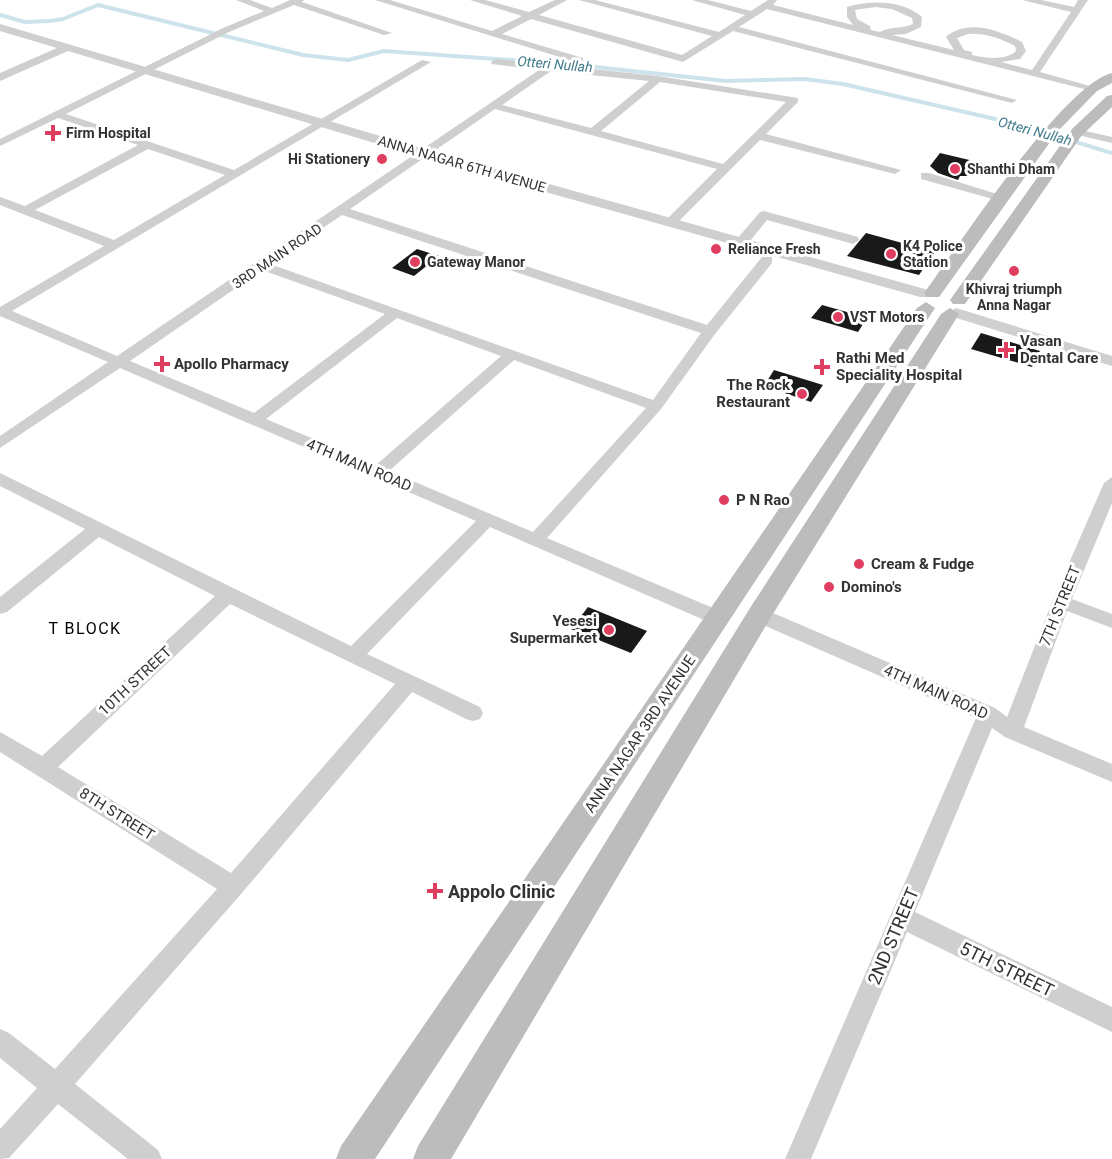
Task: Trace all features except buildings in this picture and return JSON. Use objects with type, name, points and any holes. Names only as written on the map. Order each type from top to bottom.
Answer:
[{"type":"main road","name":"ANNA NAGAR 3RD AVENUE","points":[[430,1159],[759,615],[1004,198],[1049,134],[1092,88],[1112,78]]},
{"type":"main road","name":"ANNA NAGAR 3RD AVENUE","points":[[354,1159],[718,618],[942,304],[1074,138],[1112,99]]},
{"type":"street","points":[[241,0],[272,11]]},
{"type":"street","points":[[380,0],[579,60]]},
{"type":"street","points":[[378,15],[411,0]]},
{"type":"street","points":[[475,0],[683,59],[775,0]]},
{"type":"street","points":[[493,34],[562,0]]},
{"type":"street","points":[[584,0],[720,36]]},
{"type":"street","points":[[697,0],[753,14]]},
{"type":"street","points":[[837,7],[847,0]]},
{"type":"street","points":[[1027,0],[1076,10]]},
{"type":"street","points":[[1034,74],[1083,0]]},
{"type":"street","points":[[0,143],[226,30],[296,1],[387,33]]},
{"type":"street","points":[[883,3],[904,8],[917,17],[918,25],[911,30],[880,34],[857,24],[850,15],[850,9],[857,4],[883,3]]},
{"type":"street","points":[[765,6],[1092,88]]},
{"type":"street","points":[[819,20],[828,13]]},
{"type":"street","points":[[358,23],[369,19]]},
{"type":"street","name":"ANNA NAGAR 6TH AVENUE","points":[[0,27],[426,154],[741,243],[942,304],[1112,361]]},
{"type":"street","points":[[732,28],[1012,100]]},
{"type":"street","points":[[962,31],[1001,34],[1019,44],[1021,51],[1016,57],[1000,61],[977,59],[960,52],[951,38],[962,31]]},
{"type":"street","points":[[0,77],[68,47]]},
{"type":"street","points":[[1,312],[426,62]]},
{"type":"street","points":[[496,62],[658,79],[794,100],[671,222]]},
{"type":"street","name":"3RD MAIN ROAD","points":[[0,443],[263,266],[551,66]]},
{"type":"street","points":[[593,132],[658,79]]},
{"type":"street","points":[[495,106],[726,168]]},
{"type":"street","points":[[58,115],[234,174]]},
{"type":"street","points":[[759,136],[896,170]]},
{"type":"street","points":[[1074,138],[1112,140]]},
{"type":"street","points":[[25,211],[147,145]]},
{"type":"street","points":[[925,176],[1004,198]]},
{"type":"street","points":[[574,196],[576,204],[767,260],[942,304]]},
{"type":"street","points":[[0,201],[114,245]]},
{"type":"street","points":[[342,211],[710,331]]},
{"type":"street","points":[[741,243],[764,215],[853,240]]},
{"type":"street","points":[[535,540],[656,406],[710,331],[767,260]]},
{"type":"street","points":[[263,266],[656,406]]},
{"type":"street","name":"ANNA NAGAR 6TH AVENUE","points":[[942,304],[1112,347]]},
{"type":"street","name":"4TH MAIN ROAD","points":[[1,312],[718,618]]},
{"type":"street","points":[[255,420],[394,313]]},
{"type":"street","points":[[377,472],[512,354]]},
{"type":"street","points":[[0,479],[228,594],[473,713]]},
{"type":"street","name":"7TH STREET","points":[[1012,731],[1061,602],[1112,483]]},
{"type":"street","points":[[355,654],[487,520]]},
{"type":"street","points":[[0,607],[98,528]]},
{"type":"street","name":"10TH STREET","points":[[43,768],[228,594]]},
{"type":"street","points":[[1061,602],[1112,621]]},
{"type":"street","name":"4TH MAIN ROAD","points":[[759,615],[988,714],[1012,731],[1112,773]]},
{"type":"street","points":[[0,1149],[233,887],[409,682]]},
{"type":"street","name":"2ND STREET","points":[[798,1159],[988,714]]},
{"type":"street","name":"8TH STREET","points":[[0,741],[233,887]]},
{"type":"street","name":"5TH STREET","points":[[901,917],[1112,1020]]},
{"type":"street","points":[[0,1042],[149,1159]]},
{"type":"waterway","name":"Otteri Nullah","points":[[0,15],[25,22],[50,21],[63,19],[98,5],[303,55],[348,60],[384,51],[567,64],[726,81],[805,79],[843,84],[1017,124],[1112,153]]},
{"type":"place","name":"Firm Hospital","points":[[53,133]]},
{"type":"place","name":"Hi Stationery","points":[[382,159]]},
{"type":"place","name":"Shanthi Dham","points":[[955,169]]},
{"type":"place","name":"Reliance Fresh","points":[[716,249]]},
{"type":"place","name":"K4 Police Station","points":[[891,254]]},
{"type":"place","name":"Gateway Manor","points":[[415,262]]},
{"type":"place","name":"Khivraj triumph Anna Nagar","points":[[1014,271]]},
{"type":"place","name":"VST Motors","points":[[838,317]]},
{"type":"place","name":"Vasan Dental Care","points":[[1006,350]]},
{"type":"place","name":"Apollo Pharmacy","points":[[162,364]]},
{"type":"place","name":"Rathi Med Speciality Hospital","points":[[822,367]]},
{"type":"place","name":"The Rock Restaurant","points":[[802,394]]},
{"type":"place","name":"P N Rao","points":[[724,500]]},
{"type":"place","name":"Cream & Fudge","points":[[859,564]]},
{"type":"place","name":"Domino's","points":[[829,587]]},
{"type":"place","name":"Yesesi Supermarket","points":[[609,630]]},
{"type":"place","name":"Appolo Clinic","points":[[435,891]]},
{"type":"district","name":"T BLOCK","points":[[85,628]]}]
